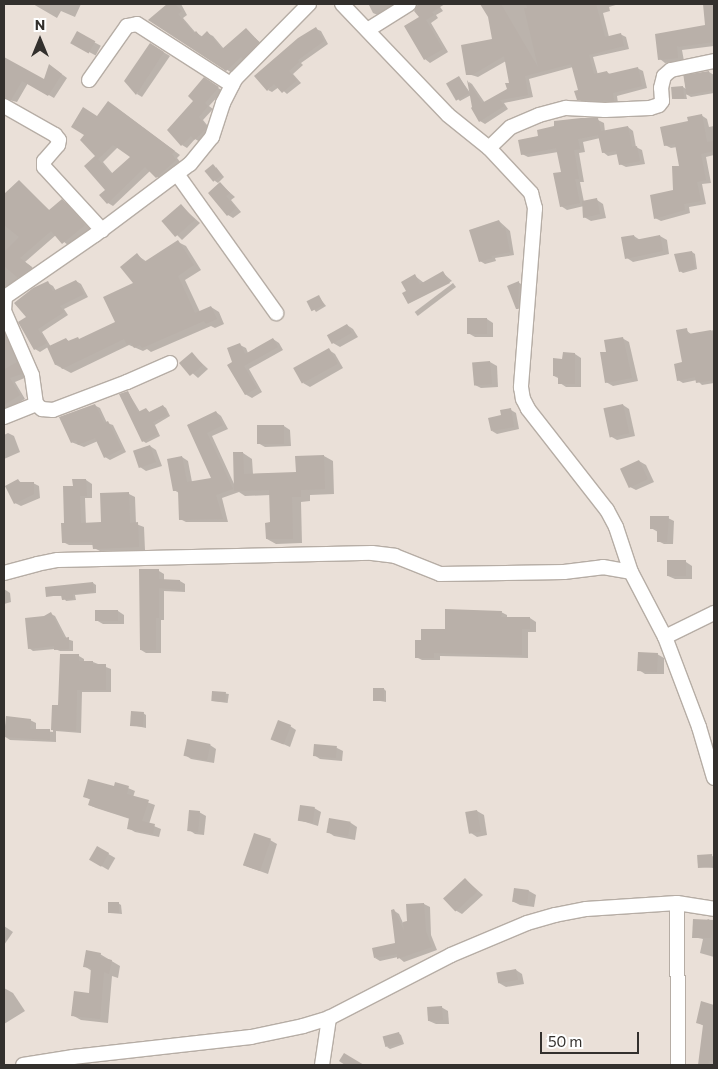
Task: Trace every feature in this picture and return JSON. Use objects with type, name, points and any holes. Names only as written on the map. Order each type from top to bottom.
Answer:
[{"type":"street","points":[[170,363],[127,382],[52,410],[42,409],[36,404],[32,375],[4,311],[5,297],[102,230],[190,164],[212,137],[223,103],[236,78],[309,4]]},
{"type":"street","points":[[344,4],[448,114],[489,148],[531,193],[536,208],[522,381],[523,398],[528,409],[607,510],[624,546],[631,572],[666,637],[699,727],[714,778]]},
{"type":"street","points":[[369,29],[409,4]]},
{"type":"street","points":[[89,80],[131,23],[140,24],[232,85]]},
{"type":"street","points":[[489,148],[511,127],[538,115],[566,108],[605,110],[650,108],[659,105],[662,101],[661,88],[664,76],[670,70],[714,61]]},
{"type":"street","points":[[4,106],[55,135],[59,140],[58,145],[44,161],[44,167],[102,230]]},
{"type":"street","points":[[177,174],[276,313]]},
{"type":"street","points":[[4,417],[36,404]]},
{"type":"street","points":[[4,573],[58,560],[372,553],[395,556],[440,574],[555,572],[603,567],[631,572]]},
{"type":"street","points":[[666,637],[714,613]]},
{"type":"street","points":[[677,903],[678,1065]]},
{"type":"street","points":[[23,1065],[73,1057],[251,1037],[296,1028],[329,1018],[451,955],[527,923],[555,915],[586,910],[677,903],[714,909]]},
{"type":"street","points":[[322,1065],[329,1018]]},
{"type":"building","points":[[167,4],[175,4],[182,11],[178,14],[194,33],[196,31],[201,37],[207,31],[222,49],[246,28],[259,42],[243,59],[241,57],[226,71],[148,20]]},
{"type":"building","points":[[418,4],[445,4],[432,12],[434,15],[426,20],[443,49],[424,60],[404,26],[419,17],[414,11]]},
{"type":"building","points":[[480,4],[501,4],[538,67],[524,8],[527,8],[526,4],[596,4],[605,37],[621,33],[624,46],[589,55],[594,74],[607,71],[608,74],[638,67],[642,86],[613,93],[614,101],[577,100],[574,91],[578,90],[571,64],[525,76],[528,95],[500,100],[504,106],[479,122],[471,108],[467,80],[482,103],[507,89],[505,83],[509,83],[504,56],[472,75],[466,75],[461,45],[492,39],[488,17]]},
{"type":"building","points":[[703,4],[714,4],[714,42],[677,47],[678,58],[658,60],[655,34],[705,25]]},
{"type":"building","points":[[316,27],[324,41],[298,60],[299,62],[289,71],[297,80],[282,93],[274,84],[267,91],[254,76],[298,38]]},
{"type":"building","points":[[77,31],[95,41],[89,53],[70,43]]},
{"type":"building","points":[[150,43],[164,52],[136,95],[124,81]]},
{"type":"building","points":[[4,57],[44,79],[49,64],[62,74],[48,96],[22,81],[11,100],[4,97]]},
{"type":"building","points":[[709,71],[712,91],[686,95],[683,75]]},
{"type":"building","points":[[459,76],[469,93],[456,101],[446,84]]},
{"type":"building","points":[[204,77],[219,87],[205,103],[208,106],[199,117],[206,126],[205,130],[194,140],[191,136],[181,146],[167,130],[193,101],[188,96]]},
{"type":"building","points":[[683,86],[684,98],[672,99],[671,87]]},
{"type":"building","points":[[108,101],[175,151],[172,154],[176,160],[156,178],[145,167],[107,204],[99,195],[105,190],[84,166],[95,156],[80,140],[84,135],[71,127],[83,107],[97,116]],"holes":[[[113,145],[130,157],[111,174],[98,159]]]},
{"type":"building","points":[[702,114],[707,142],[714,141],[714,151],[701,154],[706,180],[697,182],[701,201],[684,204],[685,210],[654,219],[650,195],[673,190],[672,166],[679,166],[675,144],[664,146],[660,127],[688,121],[687,117]]},
{"type":"building","points":[[598,118],[601,131],[628,126],[632,147],[637,146],[640,161],[619,165],[616,151],[602,153],[598,135],[578,139],[580,149],[574,150],[579,179],[575,179],[580,203],[560,207],[553,173],[561,172],[556,148],[521,155],[518,140],[538,136],[537,130],[554,126],[554,121]]},
{"type":"building","points":[[213,164],[222,175],[213,182],[204,171]]},
{"type":"building","points":[[19,180],[49,210],[62,199],[85,225],[62,244],[51,231],[20,258],[32,267],[18,278],[4,266],[4,252],[19,237],[4,225],[4,194]]},
{"type":"building","points":[[220,182],[230,193],[226,196],[236,208],[227,216],[208,193]]},
{"type":"building","points":[[597,198],[600,214],[583,218],[582,201]]},
{"type":"building","points":[[181,204],[195,220],[175,237],[161,221]]},
{"type":"building","points":[[499,220],[502,228],[505,227],[510,252],[491,256],[492,258],[479,262],[469,230]]},
{"type":"building","points":[[634,235],[635,240],[660,235],[663,251],[625,259],[621,237]]},
{"type":"building","points":[[178,240],[194,265],[178,276],[195,313],[211,306],[217,319],[206,324],[204,321],[142,348],[140,345],[134,348],[131,343],[127,345],[124,339],[62,369],[59,364],[55,365],[47,347],[66,338],[68,341],[78,337],[79,339],[115,322],[103,297],[133,283],[120,267],[137,253],[144,262]]},
{"type":"building","points":[[692,251],[695,268],[679,272],[674,254]]},
{"type":"building","points":[[443,271],[450,283],[408,304],[402,293],[406,291],[401,282],[415,274],[420,284]]},
{"type":"building","points":[[76,280],[84,294],[60,306],[64,312],[38,329],[47,343],[34,350],[18,322],[26,317],[14,303],[33,288],[48,281],[53,291]]},
{"type":"building","points":[[519,281],[518,309],[516,309],[507,286]]},
{"type":"building","points":[[319,295],[324,305],[312,311],[307,301]]},
{"type":"building","points":[[467,318],[487,318],[487,334],[467,334]]},
{"type":"building","points":[[347,324],[352,333],[332,344],[327,335]]},
{"type":"building","points":[[687,328],[688,334],[711,330],[714,344],[714,380],[696,383],[695,377],[677,381],[674,364],[682,362],[676,330]]},
{"type":"building","points":[[623,337],[632,378],[605,383],[600,352],[606,352],[604,340]]},
{"type":"building","points":[[273,338],[278,347],[244,366],[257,388],[245,395],[227,365],[232,362],[227,348],[240,343],[245,354]]},
{"type":"building","points":[[329,348],[338,364],[302,384],[293,368]]},
{"type":"building","points":[[192,352],[203,365],[190,376],[179,363]]},
{"type":"building","points":[[563,352],[575,353],[575,384],[558,384],[558,376],[553,376],[553,358],[562,359]]},
{"type":"building","points":[[490,361],[492,384],[474,385],[472,363]]},
{"type":"building","points":[[17,362],[22,374],[10,378],[20,395],[4,405],[4,368]]},
{"type":"building","points":[[128,391],[138,412],[146,408],[149,412],[163,405],[168,415],[153,422],[158,434],[142,442],[119,394]]},
{"type":"building","points":[[95,404],[104,423],[108,421],[122,449],[104,458],[95,438],[78,445],[76,440],[71,443],[59,417]]},
{"type":"building","points":[[623,404],[629,433],[610,438],[603,408]]},
{"type":"building","points":[[511,408],[514,427],[491,431],[488,418],[501,415],[500,410]]},
{"type":"building","points":[[216,411],[223,425],[207,433],[233,489],[216,495],[223,519],[179,520],[178,491],[173,491],[167,459],[182,456],[187,482],[211,478],[187,425]]},
{"type":"building","points":[[257,425],[284,425],[284,444],[257,444]]},
{"type":"building","points":[[150,445],[156,462],[139,468],[133,451]]},
{"type":"building","points":[[233,452],[243,452],[244,474],[296,472],[295,456],[324,455],[325,489],[301,490],[301,497],[292,497],[293,539],[266,539],[265,523],[270,522],[269,490],[234,491]]},
{"type":"building","points":[[639,460],[648,479],[629,488],[620,469]]},
{"type":"building","points":[[18,479],[20,482],[34,482],[34,494],[14,504],[5,486]]},
{"type":"building","points":[[72,479],[86,479],[87,496],[80,496],[81,523],[101,522],[100,493],[129,492],[130,523],[138,522],[139,547],[93,549],[92,542],[62,543],[61,523],[64,523],[63,486],[73,486]]},
{"type":"building","points":[[650,516],[669,516],[667,542],[657,542],[657,529],[650,529]]},
{"type":"building","points":[[667,560],[686,560],[686,576],[667,576]]},
{"type":"building","points":[[139,569],[159,569],[159,579],[180,580],[180,590],[159,588],[159,618],[156,618],[156,650],[140,650]]},
{"type":"building","points":[[93,582],[94,592],[73,594],[73,599],[62,600],[61,595],[46,597],[45,587]]},
{"type":"building","points":[[445,609],[502,611],[501,617],[530,617],[530,629],[522,629],[522,655],[434,653],[434,658],[415,658],[415,640],[421,640],[421,629],[445,629]]},
{"type":"building","points":[[95,610],[118,610],[118,621],[95,621]]},
{"type":"building","points":[[51,612],[64,638],[69,637],[69,649],[54,650],[54,646],[28,649],[25,618],[44,616]]},
{"type":"building","points":[[638,652],[658,653],[657,672],[637,671]]},
{"type":"building","points":[[60,654],[79,654],[79,661],[93,661],[93,664],[106,664],[106,690],[77,690],[76,731],[51,730],[52,705],[58,705]]},
{"type":"building","points":[[373,688],[384,688],[384,701],[373,701]]},
{"type":"building","points":[[212,691],[226,692],[225,702],[211,701]]},
{"type":"building","points":[[131,711],[144,712],[143,727],[130,726]]},
{"type":"building","points":[[6,716],[31,719],[30,729],[50,729],[50,740],[4,737]]},
{"type":"building","points":[[278,720],[291,725],[284,745],[270,740]]},
{"type":"building","points":[[187,739],[210,744],[207,761],[183,756]]},
{"type":"building","points":[[314,744],[337,746],[336,758],[313,756]]},
{"type":"building","points":[[88,779],[114,786],[115,782],[129,786],[127,794],[149,800],[142,821],[155,824],[153,834],[127,829],[129,818],[88,805],[90,799],[83,797]]},
{"type":"building","points":[[300,805],[315,807],[313,823],[298,821]]},
{"type":"building","points":[[189,810],[200,811],[198,832],[187,831]]},
{"type":"building","points":[[477,810],[481,832],[469,834],[465,812]]},
{"type":"building","points":[[329,818],[351,822],[348,837],[326,833]]},
{"type":"building","points":[[254,833],[271,839],[260,871],[243,865]]},
{"type":"building","points":[[97,846],[109,853],[101,867],[89,860]]},
{"type":"building","points":[[712,854],[713,867],[698,868],[697,855]]},
{"type":"building","points":[[465,878],[477,891],[455,912],[443,898]]},
{"type":"building","points":[[514,888],[529,890],[527,904],[512,902]]},
{"type":"building","points":[[108,902],[119,902],[119,913],[108,913]]},
{"type":"building","points":[[424,903],[426,931],[432,947],[397,959],[397,954],[374,958],[372,948],[395,943],[391,910],[394,909],[404,931],[403,922],[407,921],[406,904]]},
{"type":"building","points":[[693,919],[714,920],[711,938],[692,938]]},
{"type":"building","points":[[86,950],[101,953],[100,957],[112,960],[109,974],[104,972],[100,1019],[71,1016],[74,991],[89,993],[91,968],[83,967]]},
{"type":"building","points":[[516,969],[518,980],[498,983],[496,972]]},
{"type":"building","points":[[701,1001],[714,1005],[714,1062],[709,1061],[708,1065],[698,1065],[703,1025],[696,1023]]},
{"type":"building","points":[[442,1006],[443,1020],[428,1021],[427,1007]]},
{"type":"building","points":[[399,1032],[402,1043],[385,1047],[383,1036]]},
{"type":"building","points":[[344,1053],[364,1065],[345,1065],[339,1061]]}]
